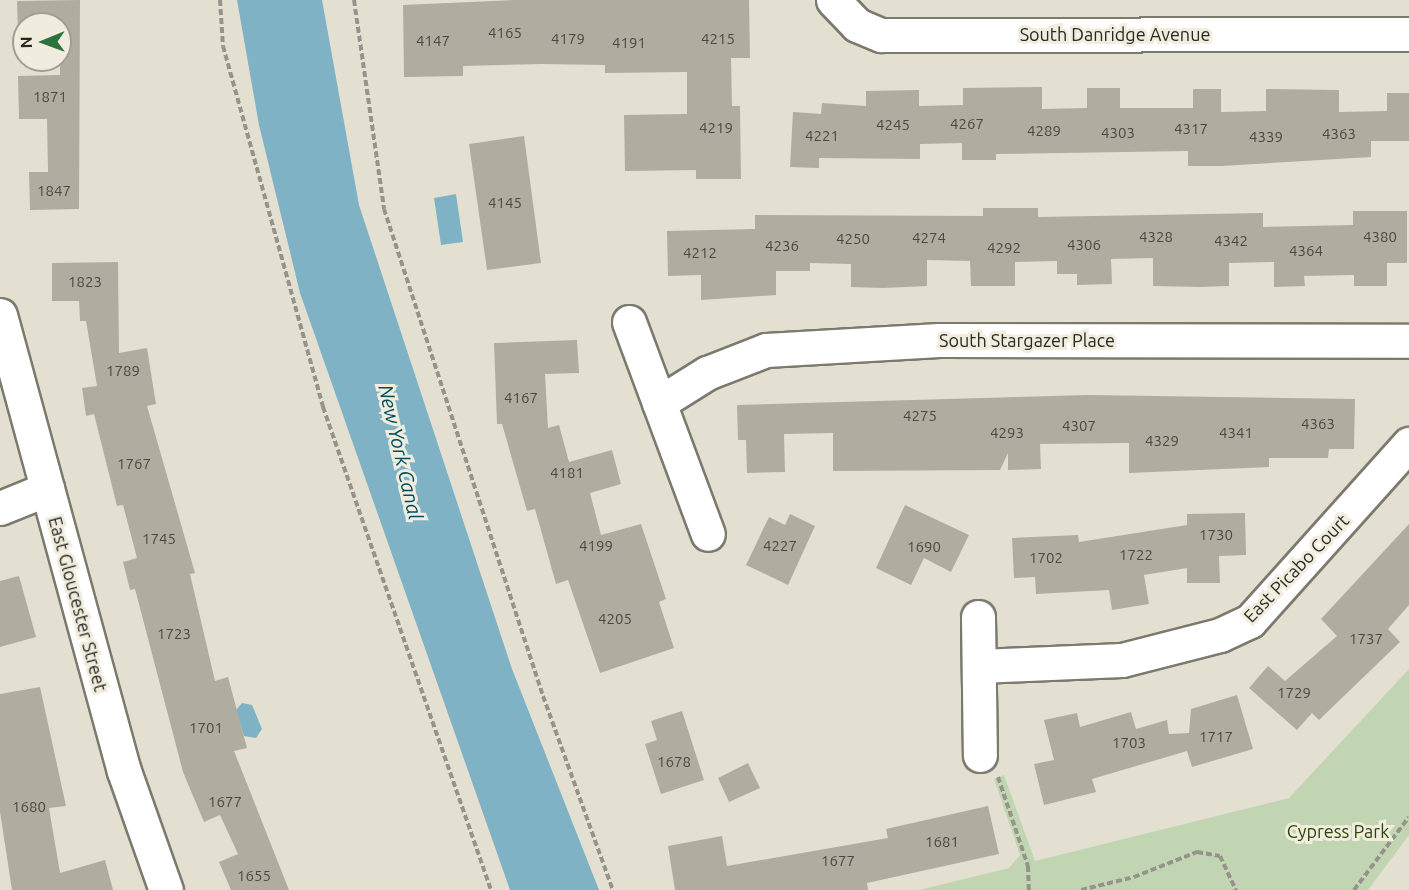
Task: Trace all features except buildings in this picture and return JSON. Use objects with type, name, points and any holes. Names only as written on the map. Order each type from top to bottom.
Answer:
[{"type":"street","name":"South Danridge Avenue","points":[[833,0],[857,25],[881,35],[1409,34]]},
{"type":"street","name":"East Gloucester Street","points":[[0,315],[124,771],[166,890]]},
{"type":"street","points":[[629,322],[708,534]]},
{"type":"street","name":"South Stargazer Place","points":[[659,403],[717,368],[766,350],[939,340],[1409,341]]},
{"type":"street","name":"East Picabo Court","points":[[979,666],[1122,660],[1220,635],[1250,621],[1409,444]]},
{"type":"street","points":[[0,508],[46,489]]},
{"type":"street","points":[[978,617],[979,666],[989,764]]},
{"type":"path","points":[[220,0],[223,46],[323,406],[491,890]]},
{"type":"path","points":[[354,0],[384,209],[543,696],[613,890]]},
{"type":"path","points":[[989,764],[1028,866],[1029,890]]},
{"type":"path","points":[[1354,890],[1409,817]]},
{"type":"path","points":[[1082,890],[1134,878],[1197,852],[1220,856],[1236,890]]},
{"type":"green space","name":"Cypress Park","points":[[1409,669],[1409,835],[1368,890],[919,890],[1009,868],[1020,855],[994,779],[1004,775],[1035,861],[1289,798]]},
{"type":"water","name":"New York Canal","points":[[237,0],[322,0],[359,205],[512,669],[599,890],[510,890],[300,293],[259,125]]},
{"type":"water","points":[[456,194],[463,242],[441,245],[434,198]]},
{"type":"water","points":[[242,703],[252,705],[262,729],[256,738],[244,736],[236,710]]}]
